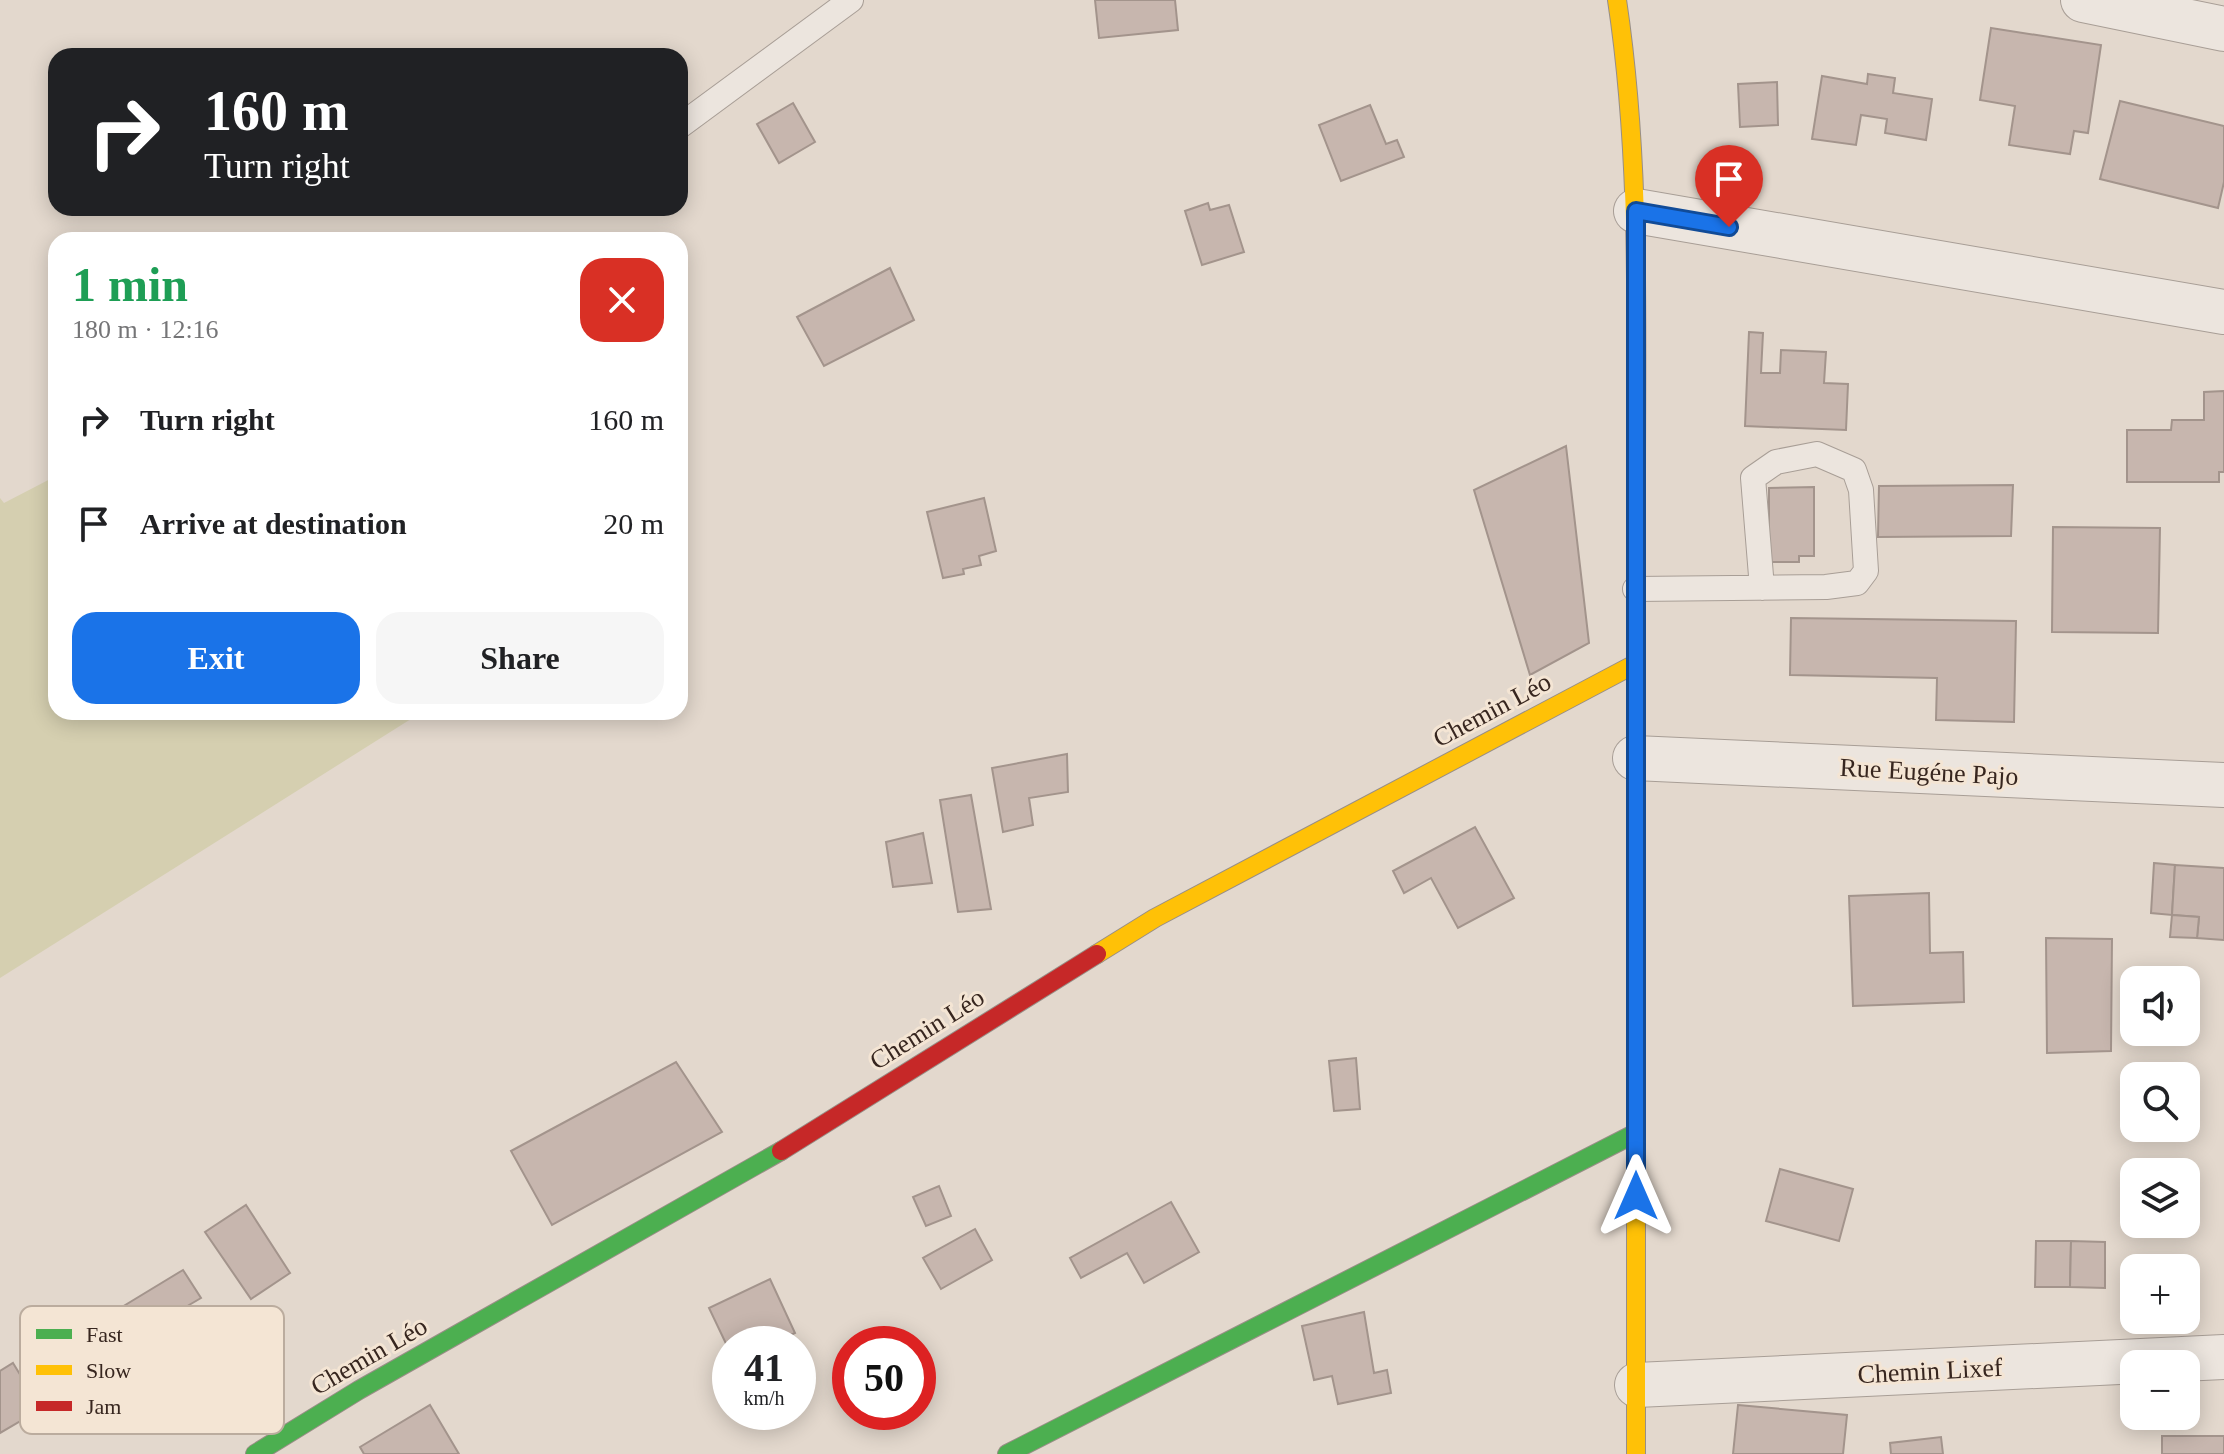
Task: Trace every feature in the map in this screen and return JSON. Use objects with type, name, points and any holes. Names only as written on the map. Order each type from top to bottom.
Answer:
[{"type":"street","points":[[1617,0],[1626,60],[1636,211],[1636,1454]]},
{"type":"street","points":[[2083,0],[2224,29]]},
{"type":"street","points":[[1636,211],[2224,312]]},
{"type":"street","name":"Chemin Léo","points":[[255,1454],[359,1390],[772,1156],[1155,918],[1635,664]]},
{"type":"street","name":"Rue Eugéne Pajo","points":[[1635,758],[2224,785]]},
{"type":"street","points":[[1007,1454],[1636,1133]]},
{"type":"street","name":"Chemin Lixef","points":[[1637,1385],[2224,1357]]},
{"type":"lane","points":[[688,120],[851,0]]},
{"type":"lane","points":[[1635,589],[1762,588],[1826,587],[1857,583],[1866,571],[1861,490],[1854,470],[1817,454],[1776,462],[1753,478],[1762,588]]},
{"type":"shaded area","points":[[48,480],[48,720],[409,720],[0,978],[0,498],[4,503]]},
{"type":"building","points":[[1095,0],[1175,0],[1178,30],[1099,38]]},
{"type":"building","points":[[1991,28],[2101,45],[2088,133],[2074,131],[2070,154],[2009,145],[2015,106],[1980,100]]},
{"type":"building","points":[[1868,74],[1895,78],[1893,93],[1932,99],[1926,140],[1885,133],[1887,119],[1861,115],[1856,145],[1812,139],[1822,76],[1867,84]]},
{"type":"building","points":[[1777,82],[1778,125],[1740,127],[1738,84]]},
{"type":"building","points":[[2120,101],[2224,126],[2224,182],[2218,208],[2100,179]]},
{"type":"building","points":[[793,103],[815,142],[779,163],[757,124]]},
{"type":"building","points":[[1370,105],[1386,144],[1397,140],[1404,157],[1341,181],[1319,125]]},
{"type":"building","points":[[1208,203],[1210,210],[1229,205],[1244,252],[1202,265],[1185,211]]},
{"type":"building","points":[[890,268],[914,320],[824,366],[797,317]]},
{"type":"building","points":[[1749,332],[1763,333],[1761,373],[1780,373],[1781,350],[1826,352],[1824,383],[1848,384],[1846,430],[1745,426]]},
{"type":"building","points":[[2224,391],[2224,472],[2219,472],[2219,482],[2127,482],[2127,430],[2171,430],[2172,420],[2204,420],[2204,392]]},
{"type":"building","points":[[1566,446],[1589,643],[1530,675],[1474,490]]},
{"type":"building","points":[[2013,485],[2011,536],[1878,537],[1879,486]]},
{"type":"building","points":[[1814,487],[1814,556],[1799,556],[1799,562],[1769,562],[1769,488]]},
{"type":"building","points":[[984,498],[996,551],[979,556],[981,565],[963,569],[964,574],[943,578],[927,512]]},
{"type":"building","points":[[2053,527],[2160,528],[2158,633],[2052,632]]},
{"type":"building","points":[[1791,618],[2016,621],[2014,722],[1936,720],[1937,678],[1790,675]]},
{"type":"building","points":[[1067,754],[1068,792],[1029,798],[1033,825],[1003,832],[992,768]]},
{"type":"building","points":[[971,795],[991,909],[958,912],[940,800]]},
{"type":"building","points":[[1475,827],[1514,898],[1458,928],[1431,878],[1404,893],[1393,871]]},
{"type":"building","points":[[923,833],[932,883],[893,887],[886,842]]},
{"type":"building","points":[[2154,863],[2175,865],[2172,915],[2151,913]]},
{"type":"building","points":[[2175,865],[2224,868],[2224,940],[2197,938],[2199,917],[2172,915]]},
{"type":"building","points":[[1929,893],[1930,953],[1963,952],[1964,1002],[1853,1006],[1849,896]]},
{"type":"building","points":[[2172,915],[2199,917],[2197,938],[2170,937]]},
{"type":"building","points":[[2046,938],[2112,939],[2111,1051],[2047,1053]]},
{"type":"building","points":[[1356,1058],[1360,1109],[1334,1111],[1329,1061]]},
{"type":"building","points":[[676,1062],[722,1132],[552,1225],[511,1151]]},
{"type":"building","points":[[1780,1169],[1853,1189],[1839,1241],[1766,1221]]},
{"type":"building","points":[[939,1186],[951,1216],[926,1226],[913,1197]]},
{"type":"building","points":[[1171,1202],[1199,1252],[1144,1283],[1127,1253],[1081,1278],[1070,1258]]},
{"type":"building","points":[[246,1205],[290,1273],[251,1299],[205,1232]]},
{"type":"building","points":[[975,1229],[992,1260],[941,1289],[923,1258]]},
{"type":"building","points":[[2036,1241],[2071,1241],[2070,1287],[2035,1287]]},
{"type":"building","points":[[2071,1241],[2105,1242],[2105,1288],[2070,1287]]},
{"type":"building","points":[[183,1270],[201,1298],[187,1306],[124,1306]]},
{"type":"building","points":[[770,1279],[792,1326],[718,1326],[709,1308]]},
{"type":"building","points":[[1364,1312],[1374,1373],[1387,1370],[1391,1393],[1338,1404],[1332,1376],[1314,1380],[1302,1326]]},
{"type":"building","points":[[13,1363],[20,1374],[20,1421],[0,1433],[0,1371]]},
{"type":"building","points":[[430,1405],[459,1454],[364,1454],[360,1447]]},
{"type":"building","points":[[1738,1405],[1847,1415],[1843,1454],[1733,1454]]},
{"type":"building","points":[[2162,1436],[2224,1436],[2224,1454],[2162,1454]]},
{"type":"building","points":[[1941,1437],[1943,1454],[1891,1454],[1890,1443]]},
{"type":"traffic: fast","points":[[1007,1454],[1636,1133]]},
{"type":"traffic: fast","points":[[255,1454],[359,1390],[781,1151]]},
{"type":"traffic: slow","points":[[1617,0],[1634,180],[1636,480]]},
{"type":"traffic: slow","points":[[1097,954],[1155,918],[1635,664]]},
{"type":"traffic: slow","points":[[1636,1118],[1636,1454]]},
{"type":"traffic: jam","points":[[1636,480],[1636,1118]]},
{"type":"traffic: jam","points":[[781,1151],[1097,954]]},
{"type":"route","points":[[1636,1196],[1636,211],[1729,227]]}]
